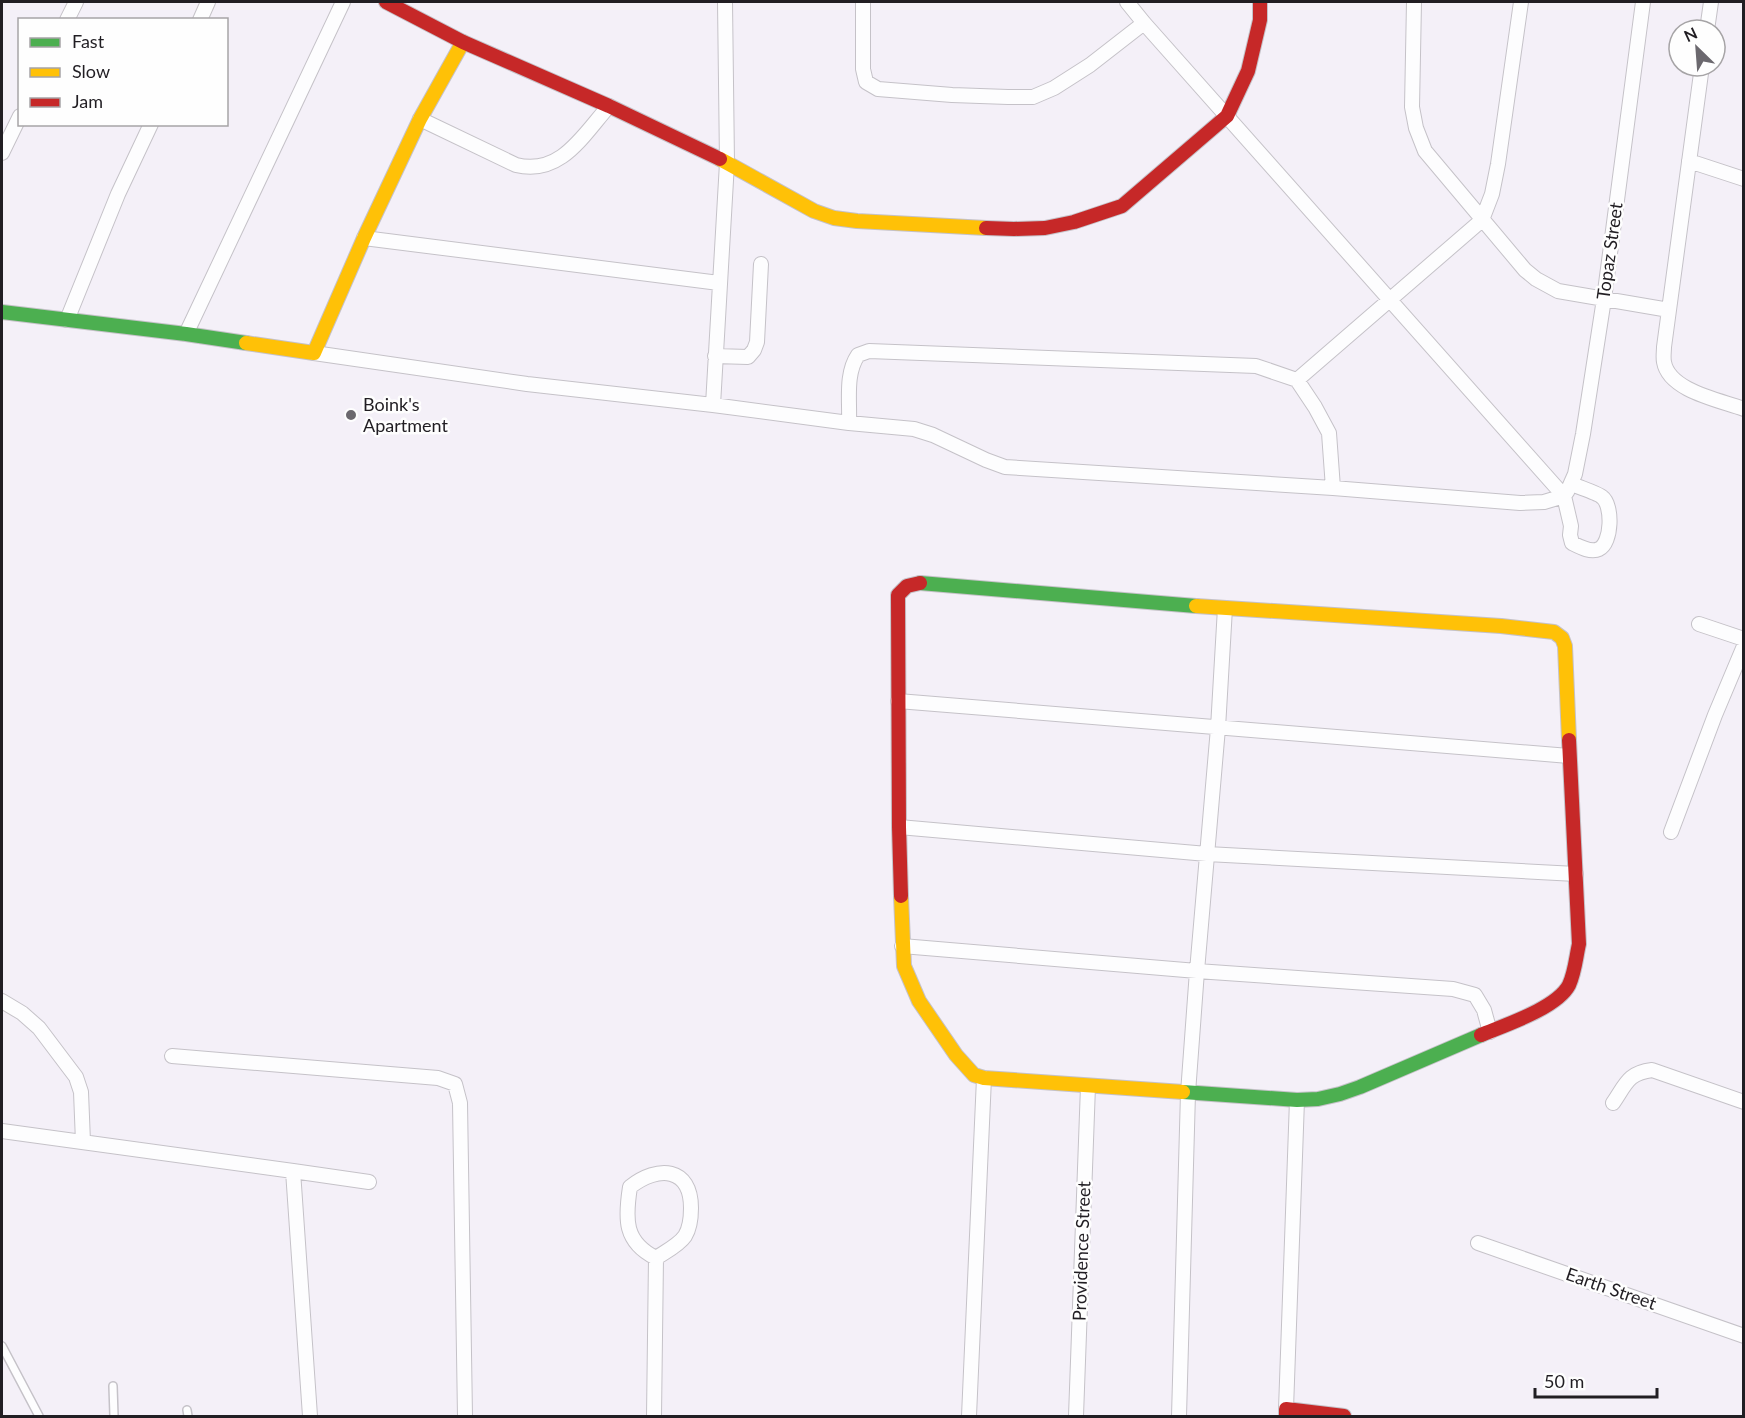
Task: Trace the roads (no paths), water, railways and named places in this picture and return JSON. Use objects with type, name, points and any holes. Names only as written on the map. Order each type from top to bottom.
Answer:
[{"type":"street","points":[[69,18],[76,2]]},
{"type":"street","points":[[201,18],[208,2]]},
{"type":"street","points":[[186,334],[344,2]]},
{"type":"street","points":[[387,2],[463,42],[609,106],[727,163],[814,211],[834,218],[857,221],[1014,229],[1045,228],[1074,222],[1122,206],[1227,116],[1248,71],[1260,20],[1260,2]]},
{"type":"street","points":[[712,405],[727,163],[726,2]]},
{"type":"street","points":[[863,2],[863,69],[866,82],[878,88],[952,94],[1008,98],[1033,97],[1054,88],[1090,65],[1144,23]]},
{"type":"street","points":[[2,312],[186,334],[527,384],[894,427],[924,432],[1005,467],[1333,488],[1520,503],[1544,502],[1568,490],[1391,300],[1126,2]]},
{"type":"street","points":[[1414,2],[1412,107],[1416,128],[1425,151],[1482,220],[1525,270],[1558,291],[1669,310]]},
{"type":"street","points":[[1296,380],[1482,220],[1492,194],[1498,164],[1521,2]]},
{"type":"street","name":"Topaz Street","points":[[1568,490],[1583,434],[1604,299],[1643,2]]},
{"type":"street","points":[[1709,18],[1711,2]]},
{"type":"street","points":[[314,352],[420,119],[463,42]]},
{"type":"street","points":[[1700,78],[1664,362],[1668,374],[1687,389],[1743,409]]},
{"type":"street","points":[[420,119],[516,165],[527,168],[542,166],[564,157],[609,106]]},
{"type":"street","points":[[2,153],[18,120]]},
{"type":"street","points":[[67,320],[118,194],[150,126]]},
{"type":"street","points":[[1689,161],[1743,179]]},
{"type":"street","points":[[364,238],[719,284]]},
{"type":"street","points":[[715,356],[748,357],[754,350],[757,342],[761,264]]},
{"type":"street","points":[[849,423],[852,363],[858,355],[869,351],[1256,366],[1296,380],[1316,407],[1329,433],[1333,488]]},
{"type":"street","points":[[910,584],[1501,626],[1554,632],[1562,638],[1565,646],[1579,945],[1568,986],[1559,998],[1528,1015],[1340,1094],[1318,1099],[1297,1100],[1188,1093],[984,1078],[974,1075],[932,1022],[904,966],[899,827],[898,701],[898,596],[902,588],[910,584]]},
{"type":"street","points":[[1179,1416],[1188,1093],[1218,728],[1225,608]]},
{"type":"street","points":[[1699,624],[1743,639]]},
{"type":"street","points":[[1671,832],[1743,646]]},
{"type":"street","points":[[898,701],[1569,756]]},
{"type":"street","points":[[899,827],[1207,854],[1576,873]]},
{"type":"street","points":[[902,946],[1197,971],[1453,988],[1475,995],[1484,1010],[1490,1032]]},
{"type":"street","points":[[2,1001],[22,1013],[39,1028],[76,1077],[81,1092],[83,1142]]},
{"type":"street","points":[[172,1056],[438,1077],[455,1084],[460,1103],[465,1416]]},
{"type":"street","points":[[1613,1103],[1630,1078],[1639,1072],[1652,1070],[1743,1102]]},
{"type":"street","points":[[969,1416],[984,1078]]},
{"type":"street","name":"Providence Street","points":[[1076,1416],[1088,1086]]},
{"type":"street","points":[[1297,1100],[1286,1413],[1329,1413],[1344,1416]]},
{"type":"street","points":[[2,1131],[369,1182]]},
{"type":"street","points":[[293,1171],[310,1416]]},
{"type":"street","points":[[660,1172],[674,1174],[684,1182],[690,1196],[691,1213],[685,1237],[656,1258],[644,1252],[635,1243],[629,1230],[628,1202],[630,1187],[640,1179],[660,1172]]},
{"type":"street","name":"Earth Street","points":[[1478,1243],[1743,1336]]},
{"type":"street","points":[[654,1416],[656,1258]]},
{"type":"lane","points":[[2,1346],[39,1416]]},
{"type":"lane","points":[[113,1386],[114,1416]]},
{"type":"place","name":"Boink's Apartment","points":[[351,415]]}]
